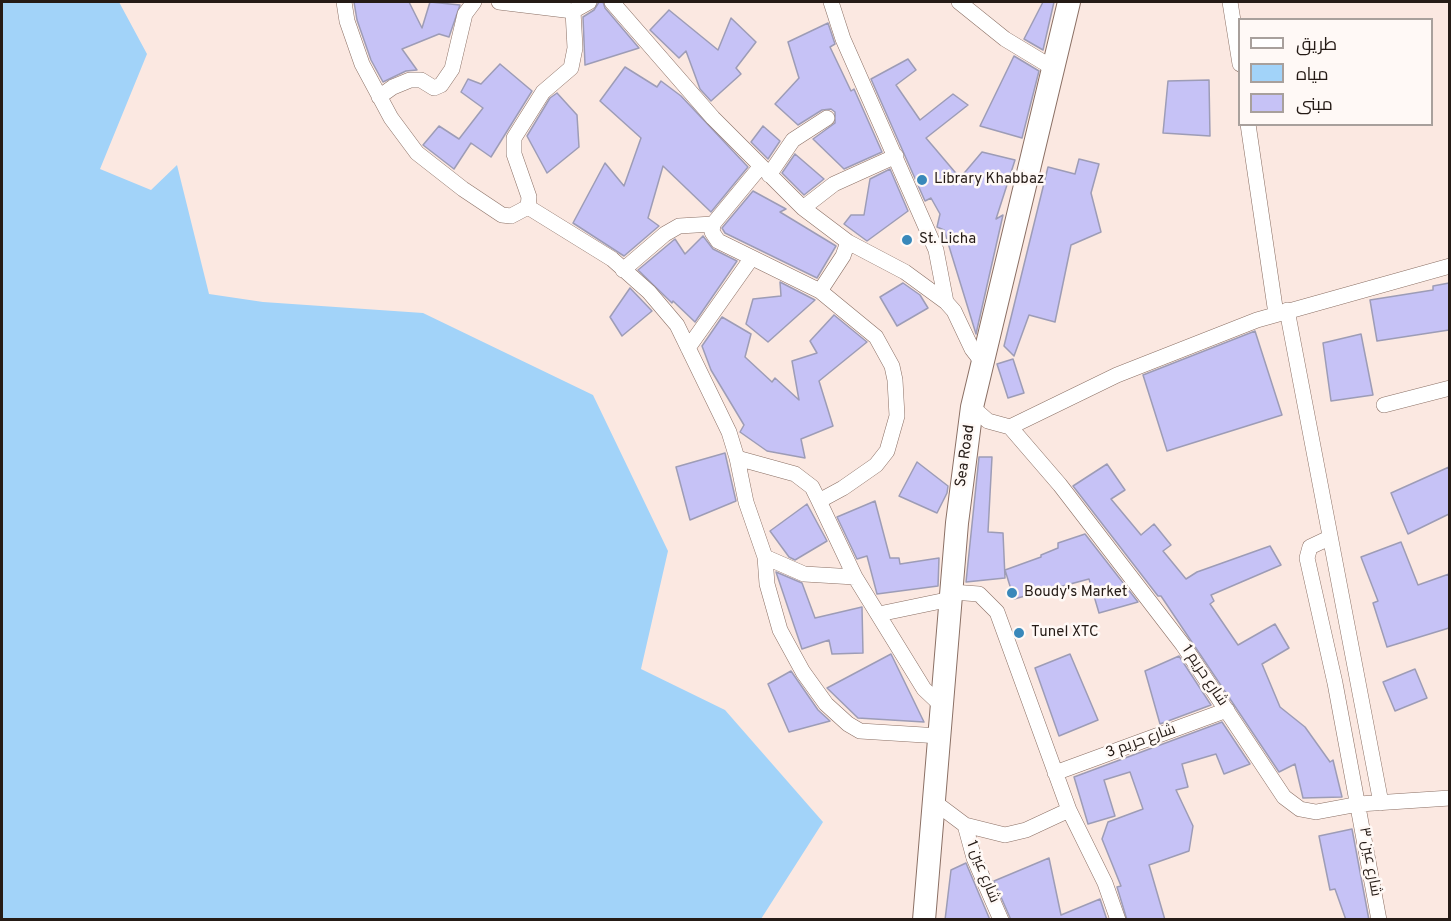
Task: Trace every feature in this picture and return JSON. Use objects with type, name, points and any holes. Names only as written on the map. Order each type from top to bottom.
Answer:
[{"type":"main road","name":"Sea Road","points":[[924,920],[957,523],[972,407],[1070,2]]},
{"type":"street","points":[[344,2],[353,43],[379,97],[417,153],[463,189],[505,216],[511,216],[528,207]]},
{"type":"street","points":[[379,97],[393,87],[410,80],[421,80],[434,88],[441,85],[452,69],[465,14],[474,2]]},
{"type":"street","points":[[499,2],[573,11],[590,2]]},
{"type":"street","points":[[612,2],[713,118],[803,208],[848,242],[905,272],[946,302],[954,311],[972,349],[982,362]]},
{"type":"street","points":[[831,2],[843,39],[936,250],[946,302]]},
{"type":"street","points":[[959,2],[1005,39],[1053,68]]},
{"type":"street","points":[[1230,2],[1238,57]]},
{"type":"street","points":[[528,207],[529,197],[514,154],[514,138],[543,92],[571,68],[575,48],[573,11]]},
{"type":"street","points":[[819,501],[843,488],[876,465],[892,438],[897,416],[895,380],[885,349],[860,322],[820,291],[718,241],[712,232],[713,224],[793,140],[827,118]]},
{"type":"street","points":[[1248,126],[1282,312],[1381,803]]},
{"type":"street","points":[[803,208],[834,184],[896,156]]},
{"type":"street","points":[[528,207],[612,259],[649,292],[671,316],[724,420],[737,458],[739,478],[765,557],[767,584],[780,630],[803,672],[826,704],[848,724],[860,731],[940,736]]},
{"type":"street","points":[[623,270],[664,234],[679,226],[713,224]]},
{"type":"street","points":[[820,291],[843,256],[848,242]]},
{"type":"street","points":[[688,348],[751,259]]},
{"type":"street","points":[[972,407],[988,421],[1010,427],[1116,375],[1282,312],[1449,266]]},
{"type":"street","points":[[1384,405],[1449,388]]},
{"type":"street","name":"شارع حريم 1","points":[[1010,427],[1060,485],[1177,636],[1284,797],[1293,805],[1316,812],[1359,804],[1449,798]]},
{"type":"street","points":[[737,458],[795,474],[812,487],[855,577],[924,689],[941,705]]},
{"type":"street","name":"شارع عين ٣","points":[[1329,538],[1310,547],[1307,558],[1359,804],[1379,920]]},
{"type":"street","points":[[765,557],[804,574],[855,577]]},
{"type":"street","points":[[879,614],[952,595],[979,594],[997,612],[1068,810],[1105,883],[1118,920]]},
{"type":"street","name":"شارع حريم 3","points":[[1055,773],[1227,710]]},
{"type":"street","points":[[933,801],[965,825],[996,835],[1013,835],[1068,810]]},
{"type":"street","name":"شارع عين 1","points":[[965,825],[974,858],[1001,920]]},
{"type":"water","points":[[2,2],[119,2],[147,54],[100,169],[151,190],[177,165],[209,294],[263,302],[423,313],[593,395],[668,551],[641,669],[725,710],[823,822],[761,919],[2,919]]},
{"type":"building","points":[[354,2],[409,2],[422,28],[430,2],[460,5],[449,37],[439,34],[402,49],[417,70],[406,71],[383,82],[371,60],[357,20]]},
{"type":"building","points":[[599,2],[603,2],[605,8],[639,48],[585,65],[583,17],[594,10]]},
{"type":"building","points":[[1043,2],[1054,2],[1043,50],[1024,39]]},
{"type":"building","points":[[669,10],[718,50],[731,18],[756,42],[736,68],[741,74],[711,101],[700,89],[686,51],[679,58],[650,30]]},
{"type":"building","points":[[828,23],[835,44],[830,47],[851,91],[854,89],[882,152],[844,169],[813,139],[835,123],[835,112],[831,109],[822,110],[798,125],[775,104],[799,78],[788,42]]},
{"type":"building","points":[[1014,56],[1039,71],[1022,138],[980,126]]},
{"type":"building","points":[[908,59],[916,70],[896,85],[920,120],[953,94],[968,105],[926,138],[960,178],[982,152],[1015,160],[996,219],[1003,215],[976,334],[944,230],[937,227],[940,214],[931,198],[925,201],[871,79]]},
{"type":"building","points":[[500,64],[532,91],[491,157],[471,143],[454,169],[423,145],[439,126],[459,139],[483,108],[461,92],[468,79],[481,84]]},
{"type":"building","points":[[625,67],[657,87],[661,81],[681,96],[748,167],[711,212],[663,166],[648,218],[659,226],[624,256],[573,223],[605,163],[624,186],[641,138],[600,101]]},
{"type":"building","points":[[1209,80],[1210,136],[1163,133],[1168,81]]},
{"type":"building","points":[[557,93],[577,115],[579,147],[547,173],[527,136],[550,98]]},
{"type":"building","points":[[763,126],[780,141],[768,159],[751,142]]},
{"type":"building","points":[[795,154],[824,179],[804,195],[782,173]]},
{"type":"building","points":[[1079,159],[1099,164],[1091,193],[1101,232],[1071,245],[1055,322],[1029,315],[1014,356],[1004,346],[1048,167],[1075,174]]},
{"type":"building","points":[[890,169],[908,211],[867,241],[844,224],[851,215],[864,215],[870,179]]},
{"type":"building","points":[[753,191],[786,209],[780,212],[836,246],[817,278],[725,233],[722,228]]},
{"type":"building","points":[[703,236],[713,249],[737,261],[695,322],[638,270],[675,239],[685,254]]},
{"type":"building","points":[[780,282],[815,300],[768,342],[746,324],[753,299],[781,296]]},
{"type":"building","points":[[903,283],[920,295],[928,308],[897,326],[880,297]]},
{"type":"building","points":[[1449,283],[1449,330],[1377,341],[1370,300],[1433,290],[1433,286]]},
{"type":"building","points":[[630,288],[652,311],[622,336],[610,317]]},
{"type":"building","points":[[834,315],[867,342],[819,381],[833,426],[801,439],[805,458],[767,451],[740,432],[744,425],[711,370],[702,346],[722,317],[751,334],[745,357],[772,382],[775,378],[799,400],[792,361],[817,353],[810,341]]},
{"type":"building","points":[[1255,331],[1282,415],[1167,451],[1143,375]]},
{"type":"building","points":[[1361,334],[1373,395],[1331,401],[1323,343]]},
{"type":"building","points":[[1013,359],[1024,393],[1008,398],[997,364]]},
{"type":"building","points":[[725,453],[736,501],[690,520],[676,467]]},
{"type":"building","points":[[979,457],[992,457],[988,532],[1003,533],[1005,578],[966,582]]},
{"type":"building","points":[[917,462],[948,486],[937,513],[899,496]]},
{"type":"building","points":[[1107,464],[1125,490],[1111,499],[1141,535],[1154,524],[1171,545],[1163,551],[1186,579],[1197,572],[1270,546],[1281,565],[1211,595],[1214,601],[1210,604],[1238,645],[1275,624],[1289,648],[1262,664],[1280,707],[1305,727],[1330,762],[1333,760],[1342,797],[1303,798],[1295,764],[1279,772],[1161,596],[1158,596],[1073,486]]},
{"type":"building","points":[[1449,467],[1449,514],[1408,534],[1391,493]]},
{"type":"building","points":[[875,501],[890,558],[899,558],[900,564],[939,558],[938,586],[877,594],[867,556],[857,559],[837,517]]},
{"type":"building","points":[[807,504],[827,541],[795,560],[789,557],[770,531]]},
{"type":"building","points":[[1085,534],[1138,602],[1099,613],[1089,579],[1014,599],[1005,570],[1041,557],[1058,548],[1058,543]]},
{"type":"building","points":[[1401,542],[1418,585],[1449,574],[1449,628],[1387,647],[1373,603],[1378,601],[1361,557]]},
{"type":"building","points":[[776,572],[802,583],[815,618],[862,607],[863,653],[832,654],[829,640],[802,649]]},
{"type":"building","points":[[891,654],[924,722],[858,718],[827,688]]},
{"type":"building","points":[[1070,654],[1098,720],[1059,736],[1035,668]]},
{"type":"building","points":[[1179,656],[1211,705],[1160,724],[1145,671]]},
{"type":"building","points":[[1415,669],[1427,698],[1395,711],[1383,682]]},
{"type":"building","points":[[791,671],[818,710],[830,721],[789,732],[768,684]]},
{"type":"building","points":[[1222,722],[1250,764],[1224,774],[1216,754],[1182,764],[1188,787],[1176,790],[1193,826],[1189,851],[1149,865],[1165,920],[1127,920],[1117,887],[1121,886],[1102,839],[1108,822],[1143,809],[1130,772],[1104,780],[1115,816],[1088,824],[1074,777]]},
{"type":"building","points":[[1352,829],[1369,920],[1346,920],[1335,889],[1330,890],[1319,836]]},
{"type":"building","points":[[1049,858],[1061,915],[1100,899],[1107,920],[1011,920],[994,881]]},
{"type":"building","points":[[966,863],[990,920],[945,920],[951,870]]},
{"type":"place","name":"Library Khabbaz","points":[[922,180]]},
{"type":"place","name":"St. Licha","points":[[907,240]]},
{"type":"place","name":"Boudy's Market","points":[[1012,593]]},
{"type":"place","name":"Tunel XTC","points":[[1019,633]]}]
